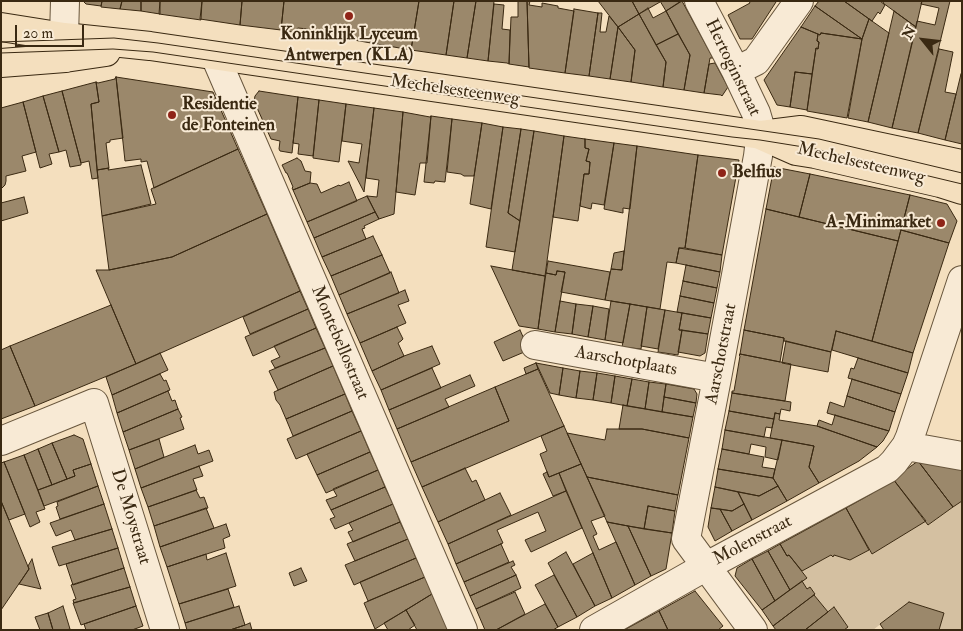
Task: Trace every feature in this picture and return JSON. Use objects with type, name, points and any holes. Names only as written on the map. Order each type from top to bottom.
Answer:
[{"type":"main road","name":"Mechelsesteenweg","points":[[1,27],[65,47]]},
{"type":"main road","name":"Mechelsesteenweg","points":[[1,63],[65,47],[150,46],[761,135],[801,130],[962,164]]},
{"type":"main road","name":"Mechelsesteenweg","points":[[761,135],[796,151],[940,183],[962,190]]},
{"type":"street","points":[[65,1],[65,47]]},
{"type":"street","name":"Hertoginstraat","points":[[699,1],[756,113],[761,135]]},
{"type":"street","points":[[736,71],[756,61],[799,1]]},
{"type":"street","name":"Montebellostraat","points":[[215,56],[463,630]]},
{"type":"street","name":"Aarschotstraat","points":[[754,630],[686,539],[761,135]]},
{"type":"street","name":"Molenstraat","points":[[594,630],[705,566],[887,469],[906,446],[962,280]]},
{"type":"street","name":"Aarschotplaats","points":[[535,345],[717,378]]},
{"type":"street","name":"De Moystraat","points":[[1,441],[94,404],[165,630]]},
{"type":"street","points":[[906,446],[962,456]]},
{"type":"shaded area","points":[[962,501],[962,630],[939,630],[944,613],[909,602],[873,630],[848,630],[846,628],[848,626],[834,608],[828,612],[810,587],[807,589],[802,581],[807,577],[802,571],[831,555],[850,560],[869,550],[872,554],[926,521],[929,525]]},
{"type":"building","points":[[83,1],[102,1],[101,6],[86,4]]},
{"type":"building","points":[[102,1],[122,1],[120,9],[101,7]]},
{"type":"building","points":[[122,1],[141,1],[141,11],[120,9]]},
{"type":"building","points":[[141,1],[160,1],[160,14],[141,11]]},
{"type":"building","points":[[160,1],[202,1],[201,20],[159,14]]},
{"type":"building","points":[[202,1],[242,1],[240,25],[200,19]]},
{"type":"building","points":[[242,1],[284,1],[281,30],[240,25]]},
{"type":"building","name":"Koninklijk Lyceum Antwerpen (KLA)","points":[[284,1],[419,1],[411,50],[308,32],[308,29],[298,28],[292,32],[281,30]]},
{"type":"building","points":[[419,1],[454,1],[446,55],[411,50]]},
{"type":"building","points":[[454,1],[476,1],[467,58],[446,55]]},
{"type":"building","points":[[476,1],[494,1],[488,61],[467,58]]},
{"type":"building","points":[[518,1],[527,1],[529,67],[509,64],[511,17],[518,17]]},
{"type":"building","points":[[527,1],[530,1],[529,5],[542,7],[542,3],[574,11],[565,73],[529,68]]},
{"type":"building","points":[[598,1],[632,1],[639,14],[618,27]]},
{"type":"building","points":[[632,1],[660,1],[660,2],[639,14]]},
{"type":"building","points":[[660,1],[681,1],[666,11]]},
{"type":"building","points":[[682,1],[713,58],[710,58],[704,93],[684,90],[690,55],[666,11]]},
{"type":"building","points":[[749,1],[776,2],[752,39],[740,39],[728,15],[750,3]]},
{"type":"building","points":[[819,1],[844,1],[869,19],[862,39],[815,6]]},
{"type":"building","points":[[844,1],[880,1],[885,5],[880,14],[878,12],[872,21]]},
{"type":"building","points":[[884,1],[922,1],[916,27],[883,3]]},
{"type":"building","points":[[922,1],[950,1],[918,133],[892,128],[917,21],[935,25],[939,8],[921,4]]},
{"type":"building","points":[[494,4],[504,5],[502,29],[510,30],[509,64],[488,61]]},
{"type":"building","points":[[815,6],[862,39],[821,33],[820,35],[801,27]]},
{"type":"building","points":[[648,8],[653,18],[666,11],[678,34],[656,45],[639,14]]},
{"type":"building","points":[[574,9],[598,13],[589,76],[565,73]]},
{"type":"building","points":[[894,11],[916,27],[892,128],[868,122]]},
{"type":"building","points":[[598,13],[602,13],[600,32],[606,32],[609,16],[618,27],[610,79],[589,76]]},
{"type":"building","points":[[639,14],[666,62],[663,87],[631,82],[635,50],[618,27]]},
{"type":"building","points":[[869,19],[889,33],[868,122],[848,118],[862,39]]},
{"type":"building","points":[[618,27],[635,50],[631,82],[610,79]]},
{"type":"building","points":[[801,27],[818,34],[818,49],[816,48],[812,74],[795,72],[790,107],[777,105],[764,80]]},
{"type":"building","points":[[821,33],[862,39],[847,118],[807,111],[816,48],[818,49],[819,42],[817,41],[818,34],[820,35]]},
{"type":"building","points":[[678,34],[690,55],[684,90],[663,87],[666,62],[656,45]]},
{"type":"building","points":[[939,49],[953,52],[945,92],[956,94],[945,140],[918,133]]},
{"type":"building","points":[[715,63],[728,87],[722,96],[704,93],[709,64]]},
{"type":"building","points":[[795,72],[812,74],[807,110],[790,107]]},
{"type":"building","points":[[962,74],[962,144],[945,140]]},
{"type":"building","points":[[116,77],[123,138],[110,140],[110,142],[106,143],[109,168],[97,170],[91,104],[99,102],[96,82],[115,79]]},
{"type":"building","name":"Residentie de Fonteinen","points":[[116,77],[213,92],[238,149],[154,188],[147,161],[141,162],[141,159],[125,161]]},
{"type":"building","points":[[96,82],[99,102],[91,104],[98,178],[92,179],[89,161],[81,163],[62,91]]},
{"type":"building","points":[[62,91],[81,163],[81,165],[70,167],[66,150],[59,152],[43,96]]},
{"type":"building","points":[[259,91],[298,97],[292,153],[280,151],[280,141],[271,139],[254,101]]},
{"type":"building","points":[[43,96],[59,152],[49,154],[52,164],[40,168],[23,102]]},
{"type":"building","points":[[298,97],[319,100],[313,156],[298,154],[299,144],[293,143]]},
{"type":"building","points":[[319,100],[346,104],[339,162],[313,158]]},
{"type":"building","points":[[23,102],[36,152],[22,156],[26,171],[6,176],[5,185],[1,189],[1,108]]},
{"type":"building","points":[[346,104],[374,108],[364,192],[348,161],[359,163],[362,144],[342,141]]},
{"type":"building","points":[[374,108],[403,112],[394,214],[379,219],[367,196],[377,197],[379,180],[366,178]]},
{"type":"building","points":[[403,112],[431,116],[427,163],[420,163],[415,195],[396,192]]},
{"type":"building","points":[[431,116],[452,119],[445,182],[424,182]]},
{"type":"building","points":[[452,119],[482,123],[474,176],[447,172]]},
{"type":"building","points":[[482,123],[503,127],[491,209],[470,204]]},
{"type":"building","points":[[503,127],[521,129],[508,213],[520,221],[515,252],[486,247]]},
{"type":"building","points":[[521,129],[534,131],[520,221],[508,213]]},
{"type":"building","points":[[534,131],[564,136],[545,276],[512,270]]},
{"type":"building","points":[[564,136],[585,139],[585,148],[589,149],[586,161],[590,162],[589,174],[584,174],[578,221],[553,217]]},
{"type":"building","points":[[585,139],[614,143],[604,205],[592,203],[591,209],[580,206],[584,174],[589,174],[590,162],[586,161],[589,149],[585,148]]},
{"type":"building","points":[[614,143],[637,146],[630,209],[623,208],[623,213],[604,209]]},
{"type":"building","points":[[637,146],[698,155],[685,248],[679,248],[676,263],[667,262],[660,309],[605,300],[611,269],[622,270]]},
{"type":"building","points":[[238,149],[267,214],[172,257],[109,270],[102,216],[156,204],[151,189]]},
{"type":"building","points":[[698,155],[739,160],[722,255],[685,248]]},
{"type":"building","points":[[297,158],[301,161],[305,171],[311,172],[310,183],[293,190],[282,165]]},
{"type":"building","points":[[141,165],[151,204],[102,216],[97,170]]},
{"type":"building","points":[[774,167],[810,174],[799,217],[766,209]]},
{"type":"building","points":[[810,174],[910,195],[898,241],[799,217]]},
{"type":"building","points":[[349,182],[357,201],[307,222],[293,190],[310,183],[317,184],[321,193]]},
{"type":"building","points":[[910,195],[947,204],[957,221],[949,243],[901,230]]},
{"type":"building","points":[[367,196],[375,212],[314,238],[307,222]]},
{"type":"building","points":[[24,197],[28,213],[1,221],[1,203]]},
{"type":"building","points":[[766,209],[898,241],[872,341],[836,331],[831,352],[784,341],[784,338],[744,330]]},
{"type":"building","points":[[375,212],[379,219],[364,226],[365,228],[362,229],[366,239],[322,257],[314,238]]},
{"type":"building","points":[[267,214],[300,291],[136,364],[96,270],[109,270],[172,257]]},
{"type":"building","points":[[901,230],[949,243],[913,353],[872,341]]},
{"type":"building","points":[[373,236],[382,255],[331,276],[322,257]]},
{"type":"building","points":[[679,248],[722,255],[720,272],[676,263]]},
{"type":"building","points":[[624,251],[622,270],[611,269],[614,253]]},
{"type":"building","points":[[382,255],[390,273],[339,295],[331,276]]},
{"type":"building","points":[[548,261],[610,272],[605,300],[561,292],[565,272],[557,271],[556,275],[546,273]]},
{"type":"building","points":[[686,265],[720,272],[717,288],[683,281]]},
{"type":"building","points":[[491,266],[545,276],[538,329],[519,326]]},
{"type":"building","points":[[557,271],[565,272],[555,332],[538,329],[546,273],[556,275]]},
{"type":"building","points":[[391,272],[399,293],[347,314],[339,295]]},
{"type":"building","points":[[683,281],[717,288],[714,303],[680,296]]},
{"type":"building","points":[[405,290],[409,301],[398,305],[406,323],[360,343],[347,314]]},
{"type":"building","points":[[300,291],[308,309],[250,334],[243,317]]},
{"type":"building","points":[[680,296],[714,303],[711,318],[677,312]]},
{"type":"building","points":[[560,301],[576,304],[572,334],[555,332]]},
{"type":"building","points":[[611,301],[630,304],[623,343],[605,340]]},
{"type":"building","points":[[576,304],[593,306],[588,337],[572,334]]},
{"type":"building","points":[[630,304],[647,307],[641,349],[622,347]]},
{"type":"building","points":[[111,305],[136,364],[35,406],[10,346]]},
{"type":"building","points":[[593,306],[609,309],[605,340],[588,337]]},
{"type":"building","points":[[647,307],[665,310],[658,349],[641,346]]},
{"type":"building","points":[[308,309],[316,328],[253,356],[245,337]]},
{"type":"building","points":[[665,310],[682,313],[679,330],[682,330],[678,355],[658,352]]},
{"type":"building","points":[[682,313],[711,318],[708,334],[679,330]]},
{"type":"building","points":[[397,327],[403,339],[398,343],[404,356],[372,371],[360,343]]},
{"type":"building","points":[[316,328],[325,348],[275,368],[271,361],[280,357],[274,346]]},
{"type":"building","points":[[520,330],[529,350],[503,361],[494,342]]},
{"type":"building","points":[[682,330],[708,334],[705,353],[700,356],[678,352]]},
{"type":"building","points":[[744,330],[784,338],[780,362],[740,354]]},
{"type":"building","points":[[836,331],[913,353],[908,373],[832,350]]},
{"type":"building","points":[[786,341],[831,352],[828,372],[782,363]]},
{"type":"building","points":[[10,346],[35,406],[1,419],[1,350]]},
{"type":"building","points":[[432,346],[440,364],[381,390],[372,371],[404,356]]},
{"type":"building","points":[[325,348],[333,366],[278,390],[269,371]]},
{"type":"building","points":[[160,353],[168,370],[112,395],[106,377]]},
{"type":"building","points":[[740,354],[791,364],[785,401],[732,393],[734,391]]},
{"type":"building","points":[[858,358],[908,373],[901,394],[848,378],[851,368],[854,369]]},
{"type":"building","points":[[536,363],[538,369],[526,374],[524,368]]},
{"type":"building","points":[[536,363],[563,368],[559,395],[550,393]]},
{"type":"building","points":[[333,366],[345,394],[286,419],[274,392]]},
{"type":"building","points":[[432,368],[441,388],[389,410],[381,390]]},
{"type":"building","points":[[563,368],[580,371],[576,398],[559,395]]},
{"type":"building","points":[[538,369],[564,426],[422,487],[411,462],[509,421],[495,387]]},
{"type":"building","points":[[580,371],[597,373],[593,400],[576,398]]},
{"type":"building","points":[[597,373],[615,376],[611,403],[593,400]]},
{"type":"building","points":[[160,374],[164,381],[166,380],[170,390],[117,413],[112,395]]},
{"type":"building","points":[[470,375],[475,386],[445,399],[449,407],[397,429],[389,410]]},
{"type":"building","points":[[615,376],[632,379],[627,406],[611,403]]},
{"type":"building","points":[[632,379],[649,382],[645,409],[627,406]]},
{"type":"building","points":[[852,379],[901,394],[895,412],[847,396]]},
{"type":"building","points":[[649,382],[666,384],[662,412],[645,409]]},
{"type":"building","points":[[666,384],[694,389],[697,394],[696,403],[664,397]]},
{"type":"building","points":[[495,387],[509,421],[411,462],[397,429]]},
{"type":"building","points":[[168,391],[172,401],[175,400],[178,409],[123,432],[117,413]]},
{"type":"building","points":[[732,393],[791,402],[790,411],[781,409],[780,414],[775,413],[774,419],[729,411]]},
{"type":"building","points":[[345,394],[352,411],[293,436],[286,419]]},
{"type":"building","points":[[847,396],[895,412],[889,431],[827,413],[830,402],[844,407]]},
{"type":"building","points":[[664,397],[696,403],[693,417],[662,412]]},
{"type":"building","points":[[623,405],[693,417],[689,438],[642,429],[619,429]]},
{"type":"building","points":[[178,409],[182,417],[180,418],[184,429],[129,450],[123,432]]},
{"type":"building","points":[[352,411],[361,431],[296,459],[287,439]]},
{"type":"building","points":[[729,411],[774,419],[772,428],[766,427],[764,437],[725,430]]},
{"type":"building","points":[[775,413],[780,414],[779,420],[817,426],[877,447],[859,461],[819,483],[809,467],[814,446],[770,438]]},
{"type":"building","points":[[835,415],[889,431],[877,447],[817,426],[819,420],[832,425]]},
{"type":"building","points":[[564,426],[581,464],[549,477],[540,454],[547,451],[541,436]]},
{"type":"building","points":[[607,429],[642,429],[689,438],[678,495],[587,477],[567,433],[605,440]]},
{"type":"building","points":[[725,430],[782,440],[778,460],[765,457],[766,447],[751,444],[749,454],[722,449]]},
{"type":"building","points":[[361,431],[370,452],[317,475],[307,454]]},
{"type":"building","points":[[74,435],[83,439],[91,464],[73,470],[75,476],[67,479],[52,443]]},
{"type":"building","points":[[159,439],[164,457],[135,469],[129,450]]},
{"type":"building","points":[[782,440],[814,446],[809,467],[819,483],[787,501],[773,478]]},
{"type":"building","points":[[52,443],[67,479],[52,485],[38,449]]},
{"type":"building","points":[[195,445],[198,454],[209,450],[213,461],[141,488],[135,469]]},
{"type":"building","points":[[38,449],[52,485],[38,490],[24,455]]},
{"type":"building","points":[[722,449],[764,457],[762,467],[775,469],[773,478],[718,469]]},
{"type":"building","points":[[370,452],[378,470],[326,493],[317,475]]},
{"type":"building","points":[[24,455],[45,509],[36,512],[40,522],[30,527],[4,462]]},
{"type":"building","points":[[962,460],[962,501],[953,507],[918,461]]},
{"type":"building","points":[[918,461],[953,507],[928,525],[893,479]]},
{"type":"building","points":[[4,462],[25,514],[9,520],[1,501],[1,463]]},
{"type":"building","points":[[91,464],[98,486],[44,506],[38,490],[75,476],[73,470]]},
{"type":"building","points":[[581,464],[605,516],[591,521],[597,534],[593,536],[599,550],[616,542],[635,585],[612,598],[559,473]]},
{"type":"building","points":[[199,466],[203,476],[193,479],[197,490],[148,507],[141,488]]},
{"type":"building","points":[[465,468],[472,482],[476,480],[485,500],[438,522],[422,487]]},
{"type":"building","points":[[718,469],[773,478],[778,486],[759,496],[715,487]]},
{"type":"building","points":[[378,470],[385,487],[331,510],[326,500],[337,496],[333,489]]},
{"type":"building","points":[[547,472],[549,477],[559,473],[566,491],[553,496],[543,474]]},
{"type":"building","points":[[587,477],[678,495],[675,511],[648,506],[644,529],[607,522]]},
{"type":"building","points":[[893,479],[926,521],[872,554],[846,508]]},
{"type":"building","points":[[98,486],[104,504],[60,519],[56,507],[58,506],[57,502]]},
{"type":"building","points":[[778,486],[787,501],[752,520],[738,492],[759,496]]},
{"type":"building","points":[[385,487],[393,504],[335,529],[330,519],[335,517],[331,510]]},
{"type":"building","points":[[715,487],[738,492],[744,504],[732,511],[711,508]]},
{"type":"building","points":[[196,490],[200,498],[204,497],[208,508],[154,526],[148,507]]},
{"type":"building","points":[[566,491],[582,528],[531,552],[525,540],[546,531],[538,512],[497,530],[503,543],[456,564],[448,544]]},
{"type":"building","points":[[500,493],[511,515],[448,544],[438,522]]},
{"type":"building","points":[[1,501],[29,569],[1,610]]},
{"type":"building","points":[[104,504],[112,529],[75,540],[71,530],[56,536],[50,523]]},
{"type":"building","points":[[393,504],[400,522],[353,542],[348,532],[353,530],[349,523]]},
{"type":"building","points":[[744,504],[752,520],[732,531],[720,509],[732,511]]},
{"type":"building","points":[[648,506],[675,511],[672,533],[644,529]]},
{"type":"building","points":[[206,508],[214,528],[160,547],[154,526]]},
{"type":"building","points":[[711,508],[720,509],[732,531],[715,541],[708,527]]},
{"type":"building","points":[[846,508],[869,550],[850,560],[831,555],[802,571],[789,555],[787,556],[780,544]]},
{"type":"building","points":[[400,522],[408,539],[355,561],[347,544]]},
{"type":"building","points":[[607,522],[628,526],[651,576],[635,585]]},
{"type":"building","points":[[226,524],[230,536],[223,539],[225,548],[167,567],[160,547]]},
{"type":"building","points":[[628,526],[672,533],[666,569],[651,576]]},
{"type":"building","points":[[112,529],[118,548],[59,566],[52,547]]},
{"type":"building","points":[[408,539],[416,558],[354,585],[345,565]]},
{"type":"building","points":[[501,544],[509,562],[464,582],[456,564]]},
{"type":"building","points":[[780,544],[787,556],[789,555],[807,578],[790,590],[768,551]]},
{"type":"building","points":[[118,548],[124,568],[73,585],[66,564]]},
{"type":"building","points":[[768,551],[790,590],[775,601],[752,559]]},
{"type":"building","points":[[566,552],[595,606],[577,617],[548,563]]},
{"type":"building","points":[[226,553],[236,586],[179,604],[167,567],[206,554],[207,560]]},
{"type":"building","points":[[593,553],[612,598],[595,606],[573,564]]},
{"type":"building","points":[[416,558],[425,577],[368,601],[360,582]]},
{"type":"building","points":[[32,559],[41,589],[19,584],[29,569],[28,566]]},
{"type":"building","points":[[752,559],[775,601],[762,610],[735,576],[737,568]]},
{"type":"building","points":[[513,561],[515,565],[511,567],[516,575],[470,596],[464,582]]},
{"type":"building","points":[[124,568],[130,587],[74,603],[73,600],[76,599],[71,585]]},
{"type":"building","points":[[301,568],[307,581],[294,586],[289,573]]},
{"type":"building","points":[[516,575],[521,588],[476,609],[470,596]]},
{"type":"building","points":[[554,575],[577,617],[558,627],[535,585]]},
{"type":"building","points":[[425,577],[432,594],[375,629],[364,603]]},
{"type":"building","points":[[802,581],[807,589],[810,587],[815,594],[773,626],[762,610]]},
{"type":"building","points":[[130,587],[136,606],[81,625],[73,603]]},
{"type":"building","points":[[228,589],[234,607],[185,623],[179,604]]},
{"type":"building","points":[[695,591],[723,626],[718,630],[668,630],[659,611]]},
{"type":"building","points":[[515,592],[525,614],[496,630],[485,630],[476,609]]},
{"type":"building","points":[[432,594],[448,630],[417,630],[406,610]]},
{"type":"building","points":[[814,595],[828,612],[805,630],[776,630],[773,626]]},
{"type":"building","points":[[909,602],[944,613],[939,630],[884,630],[880,624]]},
{"type":"building","points":[[545,604],[558,627],[553,630],[496,630]]},
{"type":"building","points":[[63,606],[70,629],[53,630],[48,613]]},
{"type":"building","points":[[136,606],[143,626],[132,630],[86,630],[84,624]]},
{"type":"building","points":[[239,606],[245,625],[230,630],[187,630],[185,623]]},
{"type":"building","points":[[834,607],[848,627],[844,630],[805,630]]},
{"type":"building","points":[[406,610],[415,625],[408,630],[388,630],[384,623]]},
{"type":"building","points":[[659,611],[668,630],[624,630]]},
{"type":"building","points":[[48,613],[53,630],[40,630],[35,617]]},
{"type":"building","points":[[250,623],[252,630],[230,630],[245,625]]},
{"type":"tram line","points":[[1,42],[114,38],[158,43],[819,139],[962,173]]},
{"type":"tram line","points":[[1,53],[113,49],[153,52],[816,149],[962,184]]},
{"type":"place","name":"Koninklijk Lyceum Antwerpen (KLA)","points":[[349,16]]},
{"type":"place","name":"Residentie de Fonteinen","points":[[172,115]]},
{"type":"place","name":"Belfius","points":[[722,173]]},
{"type":"place","name":"A-Minimarket","points":[[941,223]]}]
